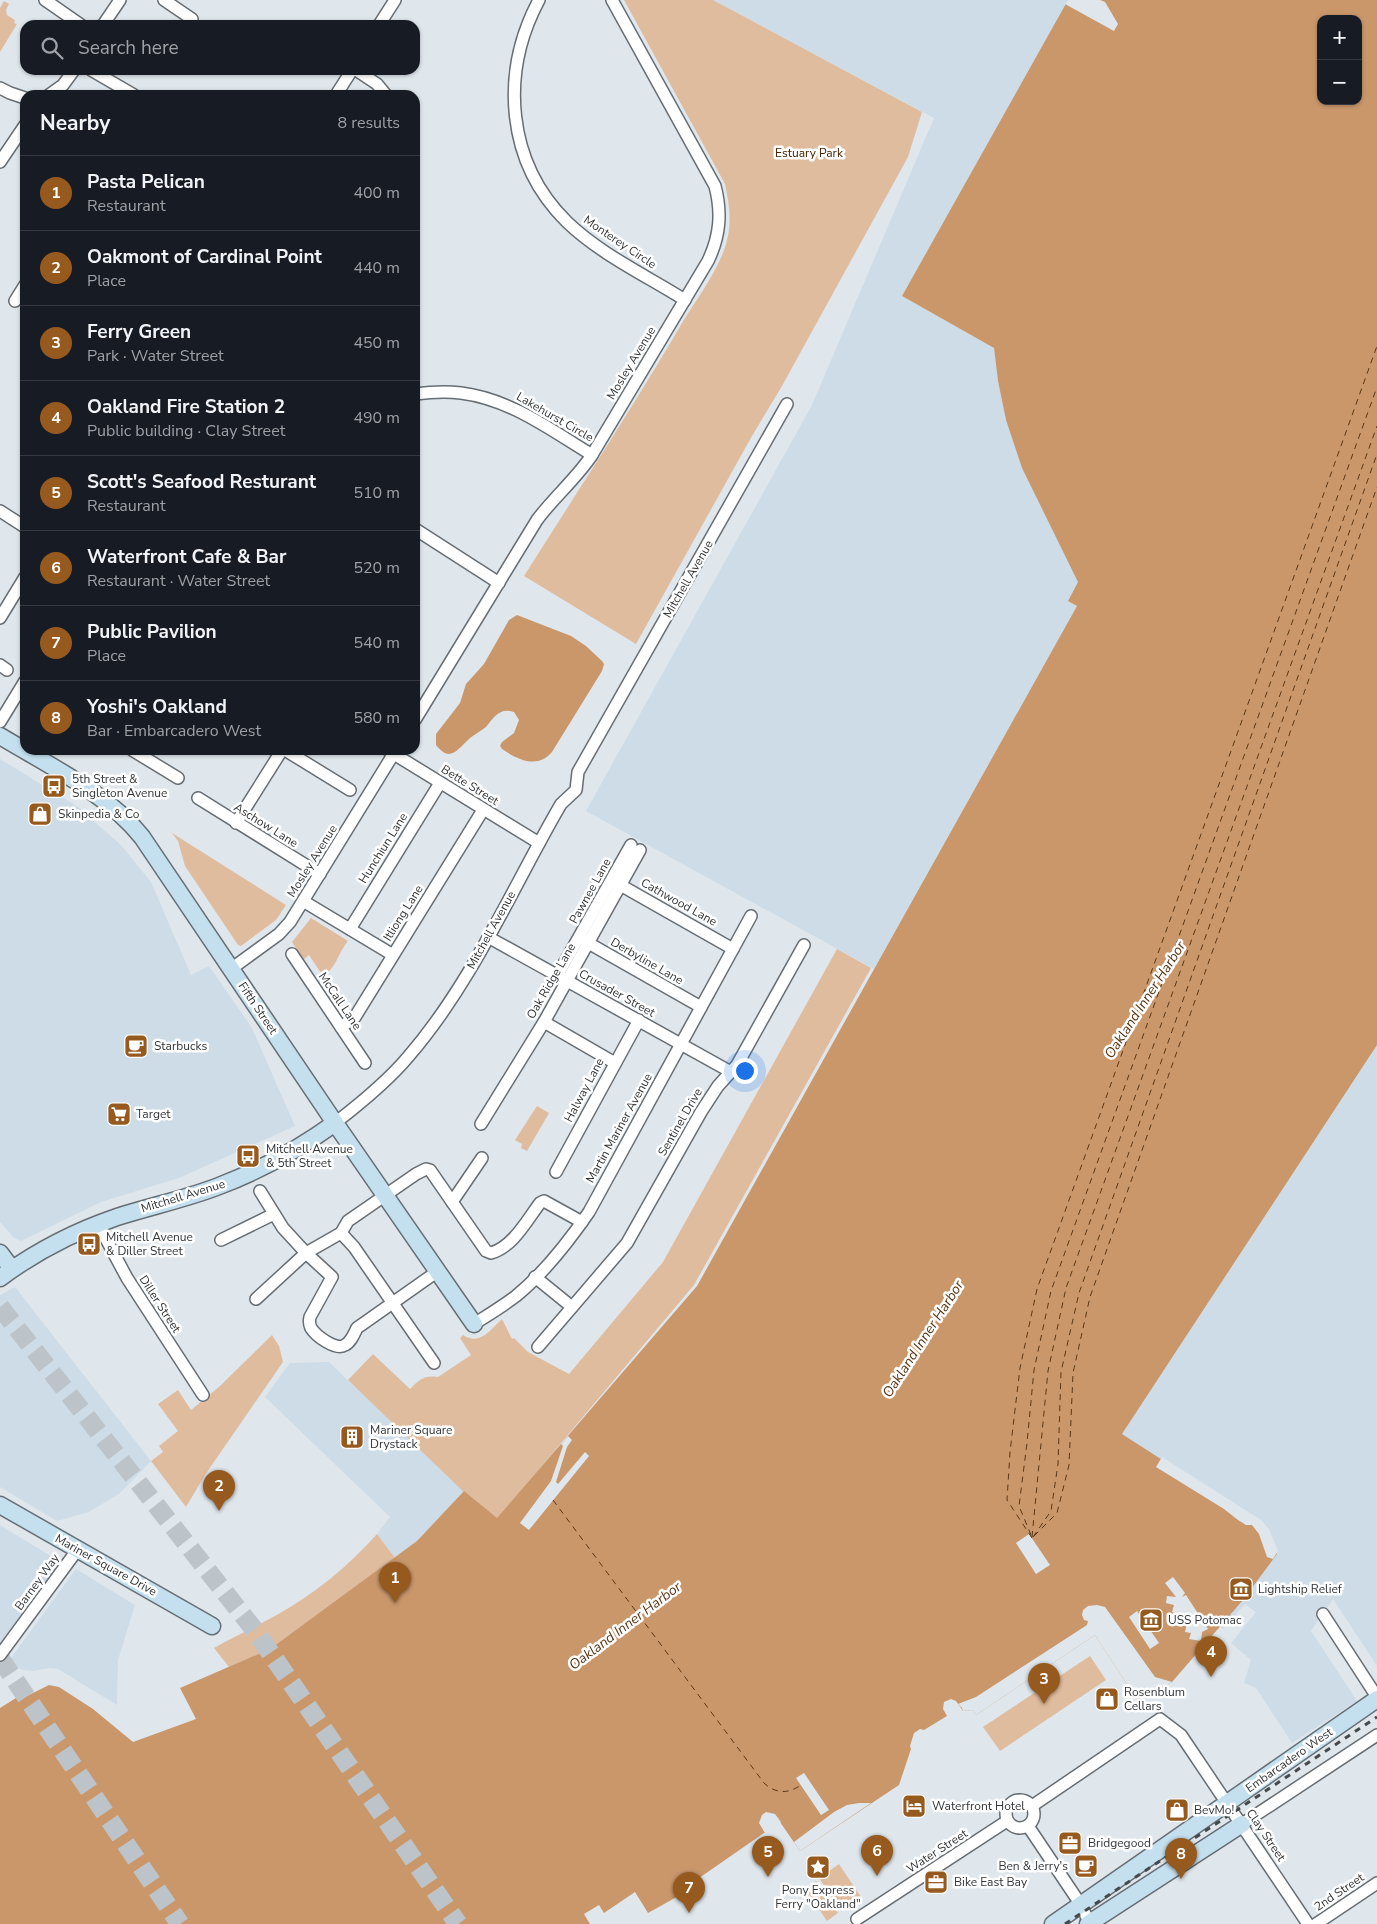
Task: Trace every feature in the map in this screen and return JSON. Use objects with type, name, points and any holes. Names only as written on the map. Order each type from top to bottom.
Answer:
[{"type":"street","points":[[45,0],[74,20]]},
{"type":"street","points":[[106,20],[120,0]]},
{"type":"street","points":[[164,0],[192,19]]},
{"type":"street","points":[[382,20],[395,0]]},
{"type":"street","name":"Monterey Circle","points":[[539,0],[525,30],[519,49],[514,85],[515,118],[530,168],[556,210],[578,232],[600,248],[685,300]]},
{"type":"street","name":"Mosley Avenue","points":[[420,712],[537,520],[573,480],[592,455],[708,261],[716,242],[720,223],[718,197],[710,175],[612,0]]},
{"type":"street","points":[[56,90],[70,75]]},
{"type":"street","points":[[100,75],[125,90]]},
{"type":"street","points":[[339,90],[349,75]]},
{"type":"street","points":[[363,75],[381,90]]},
{"type":"street","points":[[0,88],[20,96]]},
{"type":"street","points":[[0,162],[20,132]]},
{"type":"street","points":[[15,300],[20,292]]},
{"type":"street","name":"Lakehurst Circle","points":[[420,394],[460,392],[492,399],[521,412],[592,455]]},
{"type":"street","name":"Mitchell Avenue","points":[[6,1274],[52,1246],[98,1224],[236,1180],[297,1149],[335,1123],[380,1086],[420,1044],[451,999],[488,937],[538,843],[562,804],[576,790],[578,772],[787,404]]},
{"type":"street","points":[[0,511],[20,523]]},
{"type":"street","points":[[420,532],[499,583]]},
{"type":"street","points":[[0,618],[20,585]]},
{"type":"street","points":[[0,722],[20,689]]},
{"type":"street","name":"Fifth Street","points":[[0,736],[20,748]]},
{"type":"street","name":"Fifth Street","points":[[31,755],[100,798],[124,816],[142,837],[335,1123],[474,1324]]},
{"type":"street","points":[[150,755],[178,778]]},
{"type":"street","points":[[236,823],[280,755]]},
{"type":"street","points":[[291,755],[350,790]]},
{"type":"street","name":"Mosley Avenue","points":[[231,968],[279,934],[290,922],[391,755]]},
{"type":"street","name":"Bette Street","points":[[399,755],[440,783],[538,843]]},
{"type":"street","name":"Hunchiun Lane","points":[[350,929],[440,783]]},
{"type":"street","name":"Aschow Lane","points":[[198,798],[320,874]]},
{"type":"street","name":"Itliong Lane","points":[[341,1027],[354,1017],[483,810]]},
{"type":"street","name":"Oak Ridge Lane","points":[[584,941],[636,847]]},
{"type":"street","name":"Cathwood Lane","points":[[616,883],[733,948]]},
{"type":"street","points":[[303,901],[393,955]]},
{"type":"street","name":"Martin Mariner Avenue","points":[[474,1324],[516,1296],[535,1277],[582,1222],[616,1165],[751,916]]},
{"type":"street","name":"Crusader Street","points":[[488,937],[731,1072]]},
{"type":"street","name":"Pawnee Lane","points":[[562,978],[584,941]]},
{"type":"street","name":"Derbyline Lane","points":[[584,941],[701,1007]]},
{"type":"street","name":"Sentinel Drive","points":[[538,1346],[628,1243],[708,1099],[737,1065],[804,946]]},
{"type":"street","name":"McCall Lane","points":[[292,954],[365,1063]]},
{"type":"street","name":"Oak Ridge Lane","points":[[481,1124],[544,1022],[562,978]]},
{"type":"street","name":"Halway Lane","points":[[556,1172],[638,1020]]},
{"type":"street","points":[[544,1022],[615,1062]]},
{"type":"street","points":[[452,1202],[482,1158]]},
{"type":"street","points":[[434,1363],[354,1247],[342,1233],[342,1228],[348,1221],[426,1169],[430,1170],[486,1251],[491,1254],[501,1250],[540,1203],[544,1201],[582,1222]]},
{"type":"street","points":[[260,1191],[283,1228],[332,1277],[310,1317],[309,1324],[312,1330],[330,1343],[340,1347],[346,1344],[357,1328],[438,1271]]},
{"type":"street","points":[[221,1240],[274,1214]]},
{"type":"street","name":"Diller Street","points":[[98,1224],[126,1278],[203,1396]]},
{"type":"street","points":[[256,1299],[306,1253],[342,1233]]},
{"type":"street","points":[[0,1253],[6,1274]]},
{"type":"street","points":[[535,1277],[572,1307]]},
{"type":"street","name":"Mariner Square Drive","points":[[0,1505],[212,1626]]},
{"type":"street","name":"Barney Way","points":[[0,1655],[78,1549]]},
{"type":"street","points":[[1323,1614],[1377,1698]]},
{"type":"street","name":"Embarcadero West","points":[[1053,1924],[1377,1698]]},
{"type":"street","name":"Clay Street","points":[[1032,1806],[1160,1719],[1181,1735],[1308,1924]]},
{"type":"street","points":[[1028,1826],[1081,1905],[1089,1924],[1377,1735]]},
{"type":"street","points":[[1014,1801],[1026,1801],[1032,1806],[1034,1819],[1028,1826],[1016,1828],[1007,1821],[1007,1807],[1014,1801]]},
{"type":"street","name":"Water Street","points":[[857,1919],[1007,1821]]},
{"type":"street","name":"2nd Street","points":[[1316,1924],[1377,1884]]},
{"type":"shaded area","points":[[713,0],[1068,0],[902,296],[994,348],[1006,420],[1022,468],[1079,582],[1068,601],[1077,606],[874,969],[586,811],[812,405],[934,118]]},
{"type":"shaded area","points":[[0,759],[88,813],[90,818],[121,845],[151,882],[191,975],[209,966],[252,1028],[295,1126],[179,1178],[101,1202],[21,1241],[14,1238],[0,1222]]},
{"type":"shaded area","points":[[1377,1045],[1377,1666],[1333,1599],[1311,1631],[1357,1701],[1292,1743],[1256,1688],[1244,1683],[1251,1660],[1231,1643],[1256,1612],[1245,1604],[1223,1629],[1220,1626],[1243,1600],[1259,1522],[1122,1434]]},
{"type":"shaded area","points":[[15,1287],[151,1461],[120,1493],[89,1512],[57,1521],[0,1487],[0,1295]]},
{"type":"shaded area","points":[[329,1362],[464,1491],[417,1541],[395,1558],[377,1534],[390,1517],[265,1397],[290,1363]]},
{"type":"shaded area","points":[[0,1525],[62,1563],[0,1646]]},
{"type":"shaded area","points":[[76,1569],[135,1605],[118,1660],[117,1705],[58,1669],[23,1670],[8,1662]]},
{"type":"green space","name":"Estuary Park","points":[[624,0],[713,0],[922,112],[908,157],[782,386],[636,644],[524,576],[708,282],[720,260],[729,233],[728,198],[725,184]]},
{"type":"green space","points":[[4,1],[9,4],[6,10],[7,15],[15,20],[14,23],[17,24],[0,52],[0,8]]},
{"type":"green space","points":[[172,833],[286,905],[276,920],[241,946],[238,945],[185,866],[178,841]]},
{"type":"green space","points":[[311,918],[348,941],[334,964],[323,976],[309,955],[303,960],[292,942]]},
{"type":"green space","points":[[837,949],[871,968],[694,1285],[497,1519],[470,1498],[348,1380],[373,1354],[410,1389],[422,1379],[438,1377],[471,1355],[460,1338],[463,1335],[469,1338],[480,1338],[502,1319],[512,1339],[514,1338],[528,1352],[569,1374],[663,1262]]},
{"type":"green space","points":[[537,1106],[549,1113],[527,1151],[521,1148],[522,1144],[515,1140]]},
{"type":"green space","points":[[272,1335],[279,1346],[283,1362],[205,1475],[186,1507],[151,1461],[163,1452],[159,1446],[178,1431],[158,1404],[178,1390],[191,1410],[220,1386]]},
{"type":"green space","points":[[377,1534],[395,1558],[270,1649],[229,1667],[214,1648],[303,1599],[342,1568]]},
{"type":"green space","points":[[1090,1656],[1106,1680],[1000,1751],[983,1727]]},
{"type":"green space","points":[[839,1864],[861,1897],[841,1911],[819,1878]]},
{"type":"green space","points":[[816,1881],[838,1913],[827,1921],[805,1889]]},
{"type":"water","name":"Oakland Inner Harbor","points":[[1068,0],[1377,0],[1377,1045],[1122,1434],[1259,1522],[1277,1554],[1243,1600],[1172,1682],[1139,1703],[1095,1635],[976,1715],[973,1710],[963,1711],[956,1701],[951,1699],[944,1702],[943,1709],[947,1716],[924,1730],[920,1729],[914,1733],[910,1746],[911,1749],[899,1785],[800,1851],[780,1822],[689,1885],[691,1889],[648,1913],[635,1892],[604,1913],[599,1905],[584,1914],[590,1924],[0,1924],[0,1708],[16,1698],[23,1698],[49,1685],[59,1687],[93,1709],[133,1742],[196,1719],[180,1688],[270,1649],[417,1541],[464,1491],[497,1518],[697,1286],[1077,606],[1068,601],[1078,582],[1022,468],[1006,420],[994,348],[902,296]]},
{"type":"water","points":[[517,615],[571,636],[586,646],[602,661],[604,664],[602,671],[552,752],[541,760],[528,761],[521,759],[500,746],[502,742],[514,733],[519,720],[514,712],[509,711],[498,714],[486,727],[453,753],[445,753],[436,745],[436,734],[460,703],[466,684],[484,664],[509,620]]},
{"type":"pier","points":[[1068,0],[1100,0],[1105,2],[1118,24],[1114,31],[1065,4]]},
{"type":"pier","points":[[568,1436],[572,1440],[567,1447],[556,1482],[558,1484],[585,1452],[589,1456],[529,1530],[520,1523],[551,1481],[563,1446],[561,1444]]},
{"type":"pier","points":[[1162,1457],[1261,1520],[1269,1529],[1278,1551],[1273,1559],[1267,1557],[1259,1534],[1252,1525],[1246,1525],[1224,1509],[1156,1467]]},
{"type":"pier","points":[[1029,1534],[1050,1565],[1036,1574],[1016,1543]]},
{"type":"pier","points":[[1173,1577],[1185,1593],[1182,1597],[1186,1595],[1208,1629],[1202,1632],[1201,1641],[1189,1639],[1191,1633],[1185,1632],[1187,1623],[1178,1621],[1180,1614],[1172,1612],[1174,1605],[1166,1603],[1167,1596],[1176,1597],[1165,1583]]},
{"type":"pier","points":[[1097,1605],[1105,1607],[1155,1677],[1172,1682],[1139,1703],[1095,1635],[976,1715],[973,1710],[963,1711],[958,1704],[976,1697],[1087,1625],[1088,1621],[1084,1620],[1082,1615],[1083,1610],[1088,1606]]},
{"type":"pier","points":[[1137,1611],[1159,1643],[1150,1649],[1129,1617]]},
{"type":"pier","points":[[804,1773],[829,1810],[821,1815],[796,1778]]},
{"type":"pier","points":[[871,1803],[800,1851],[794,1842],[834,1812],[847,1805]]},
{"type":"pier","points":[[766,1812],[775,1814],[781,1822],[765,1833],[759,1823],[762,1815]]},
{"type":"ferry route","points":[[1032,1538],[1007,1500],[1010,1452],[1020,1368],[1037,1289],[1377,346]]},
{"type":"ferry route","points":[[1031,1535],[1019,1506],[1034,1370],[1051,1291],[1377,387]]},
{"type":"ferry route","points":[[1032,1537],[1048,1371],[1066,1288],[1377,426]]},
{"type":"ferry route","points":[[1033,1537],[1051,1511],[1058,1464],[1061,1372],[1079,1293],[1377,454]]},
{"type":"ferry route","points":[[1034,1536],[1057,1513],[1069,1465],[1073,1373],[1090,1297],[1377,487]]},
{"type":"ferry route","points":[[553,1500],[764,1783],[782,1792],[801,1785]]},
{"type":"tunnel","points":[[0,1307],[256,1632],[458,1924]]},
{"type":"tunnel","points":[[0,1658],[180,1924]]},
{"type":"railway","points":[[1065,1924],[1377,1717]]},
{"type":"place","name":"5th Street & Singleton Avenue","points":[[54,786]]},
{"type":"place","name":"Skinpedia & Co","points":[[40,814]]},
{"type":"place","name":"Starbucks","points":[[136,1046]]},
{"type":"place","name":"Target","points":[[119,1114]]},
{"type":"place","name":"Mitchell Avenue & 5th Street","points":[[248,1156]]},
{"type":"place","name":"Mitchell Avenue & Diller Street","points":[[89,1244]]},
{"type":"place","name":"Mariner Square Drystack","points":[[352,1437]]},
{"type":"place","name":"Oakmont of Cardinal Point","points":[[219,1511]]},
{"type":"place","name":"Lightship Relief","points":[[1241,1589]]},
{"type":"place","name":"Pasta Pelican","points":[[395,1603]]},
{"type":"place","name":"USS Potomac","points":[[1151,1620]]},
{"type":"place","name":"Oakland Fire Station 2","points":[[1211,1677]]},
{"type":"place","name":"Rosenblum Cellars","points":[[1107,1699]]},
{"type":"place","name":"Ferry Green","points":[[1044,1704]]},
{"type":"place","name":"Waterfront Hotel","points":[[914,1806]]},
{"type":"place","name":"BevMo!","points":[[1177,1810]]},
{"type":"place","name":"Bridgegood","points":[[1070,1843]]},
{"type":"place","name":"Ben & Jerry's","points":[[1086,1866]]},
{"type":"place","name":"Pony Express Ferry \"Oakland\"","points":[[818,1867]]},
{"type":"place","name":"Waterfront Cafe & Bar","points":[[877,1876]]},
{"type":"place","name":"Scott's Seafood Resturant","points":[[768,1877]]},
{"type":"place","name":"Yoshi's Oakland","points":[[1181,1879]]},
{"type":"place","name":"Bike East Bay","points":[[936,1882]]},
{"type":"place","name":"Public Pavilion","points":[[689,1913]]}]
